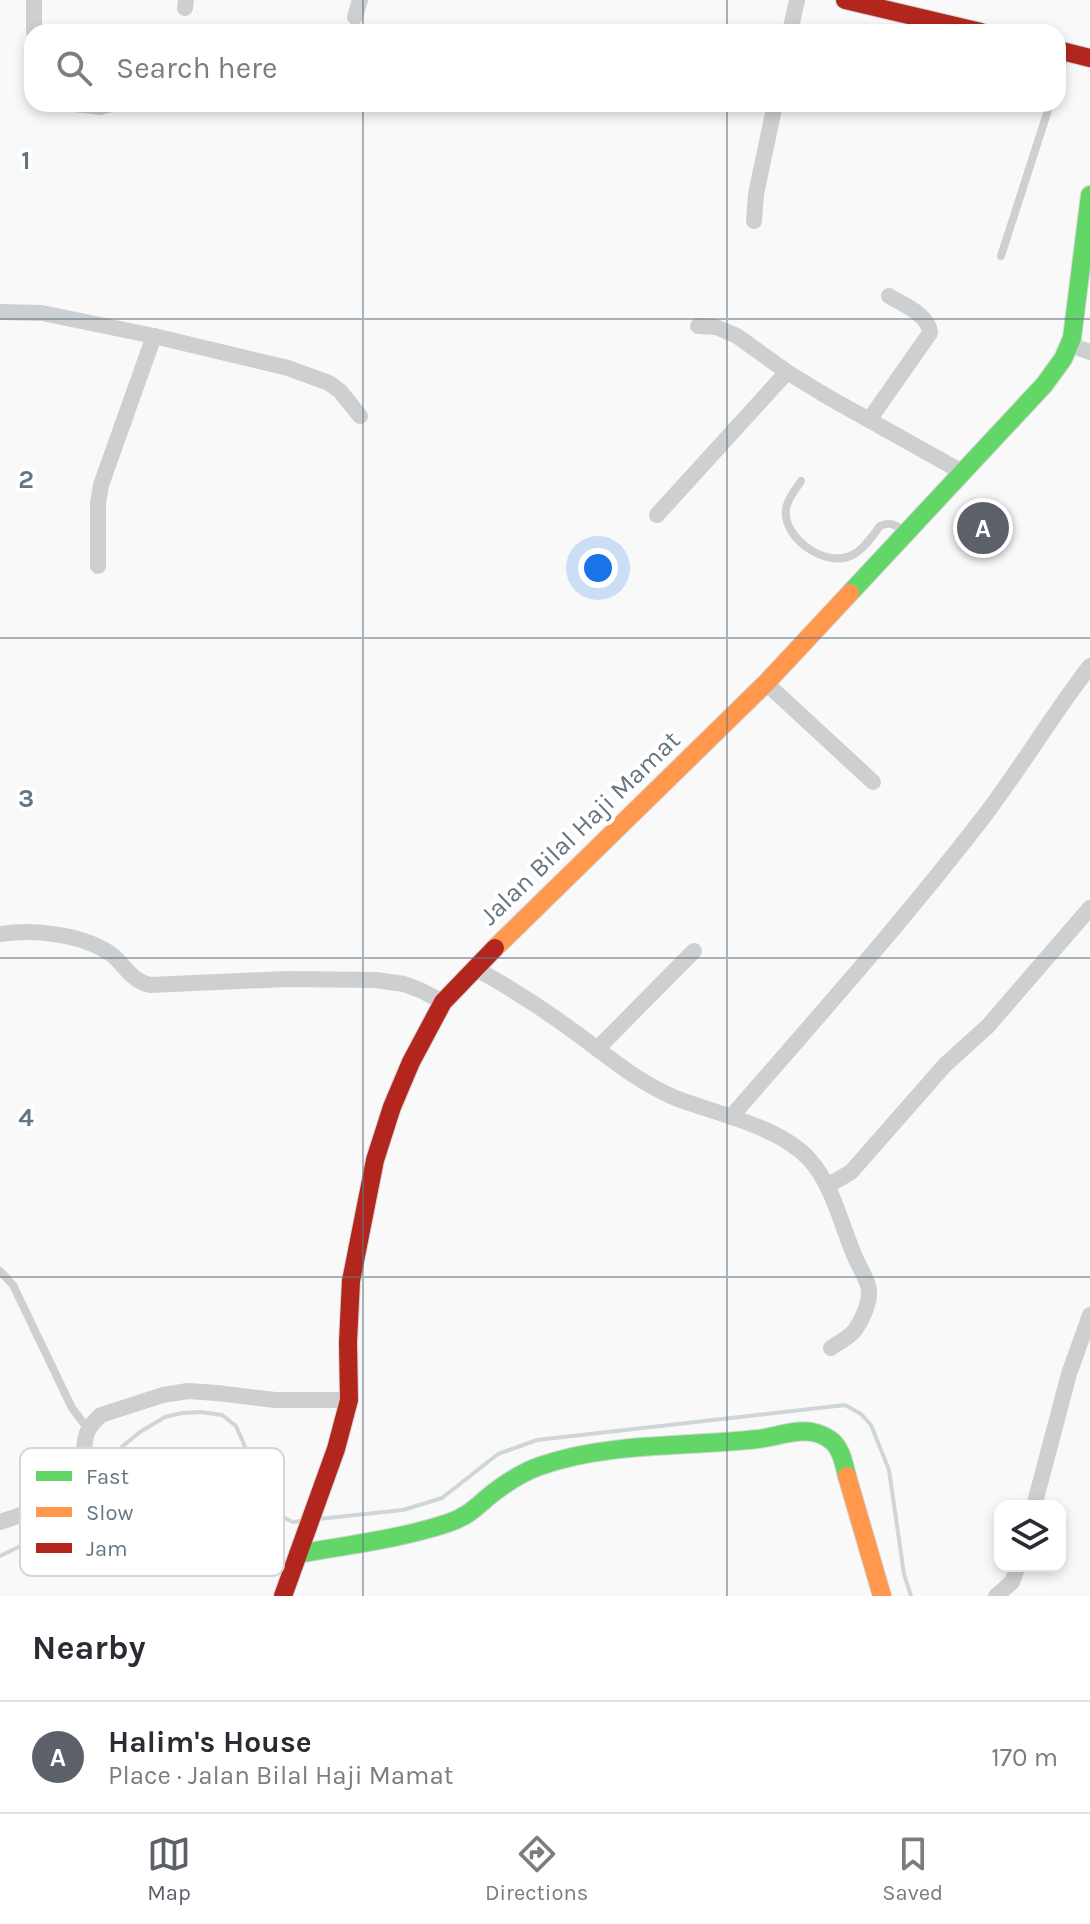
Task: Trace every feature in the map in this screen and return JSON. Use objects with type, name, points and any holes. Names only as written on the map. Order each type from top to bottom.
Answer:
[{"type":"street","points":[[34,0],[34,24]]},
{"type":"street","points":[[355,17],[360,0]]},
{"type":"street","points":[[792,24],[797,0]]},
{"type":"street","points":[[845,0],[947,24]]},
{"type":"street","points":[[1066,52],[1090,58]]},
{"type":"street","points":[[754,221],[756,194],[773,112]]},
{"type":"street","name":"Jalan Bilal Haji Mamat","points":[[283,1596],[336,1449],[349,1400],[351,1281],[375,1160],[406,1073],[443,1002],[474,968],[766,683],[1062,364],[1070,345],[1090,195]]},
{"type":"street","points":[[869,420],[931,328],[925,319],[889,296]]},
{"type":"street","points":[[0,312],[42,313],[288,368],[329,383],[340,391],[360,416]]},
{"type":"street","points":[[698,326],[716,327],[737,336],[787,372],[962,472]]},
{"type":"street","points":[[98,566],[101,485],[154,336]]},
{"type":"street","points":[[1070,345],[1090,352]]},
{"type":"street","points":[[657,515],[787,372]]},
{"type":"street","points":[[731,1117],[892,932],[968,837],[1090,666]]},
{"type":"street","points":[[766,683],[873,782]]},
{"type":"street","points":[[827,1186],[851,1172],[945,1065],[988,1026],[1090,908]]},
{"type":"street","points":[[0,934],[42,932],[84,942],[113,956],[134,979],[150,985],[287,979],[376,980],[404,984],[443,1002]]},
{"type":"street","points":[[597,1049],[694,951]]},
{"type":"street","points":[[474,968],[544,1010],[651,1086],[786,1140],[810,1159],[827,1186],[869,1289],[867,1307],[854,1332],[831,1348]]},
{"type":"street","points":[[1036,1500],[1069,1374],[1090,1315]]},
{"type":"street","points":[[83,1448],[85,1434],[101,1415],[163,1395],[188,1391],[275,1400],[349,1400]]},
{"type":"street","points":[[301,1545],[424,1531],[467,1516],[516,1476],[576,1456],[813,1432],[837,1446],[882,1596]]},
{"type":"street","points":[[0,1522],[20,1514]]},
{"type":"street","points":[[996,1596],[1012,1582],[1016,1572]]},
{"type":"lane","points":[[1001,256],[1047,112]]},
{"type":"lane","points":[[801,481],[785,508],[786,519],[796,538],[823,556],[844,558],[853,555],[886,523],[908,532]]},
{"type":"lane","points":[[0,1271],[13,1285],[72,1408],[88,1429]]},
{"type":"waterway","points":[[318,1519],[403,1510],[442,1498],[498,1454],[537,1440],[845,1405],[861,1414],[871,1425],[889,1470],[904,1574],[911,1596]]},
{"type":"waterway","points":[[120,1448],[165,1417],[201,1412],[222,1415],[236,1426],[246,1448]]},
{"type":"waterway","points":[[284,1518],[293,1522],[301,1521]]},
{"type":"waterway","points":[[0,1556],[20,1546]]},
{"type":"traffic: fast","points":[[850,593],[1044,385],[1063,359],[1072,338],[1090,195]]},
{"type":"traffic: fast","points":[[298,1554],[430,1529],[469,1513],[512,1479],[540,1466],[566,1458],[620,1449],[758,1439],[805,1431],[833,1442],[847,1476]]},
{"type":"traffic: slow","points":[[495,948],[766,683],[850,593]]},
{"type":"traffic: slow","points":[[847,1476],[882,1596]]},
{"type":"traffic: jam","points":[[845,0],[947,24]]},
{"type":"traffic: jam","points":[[1066,52],[1090,58]]},
{"type":"traffic: jam","points":[[283,1596],[336,1449],[349,1400],[351,1281],[375,1160],[392,1107],[411,1062],[443,1002],[495,948]]},
{"type":"place","name":"Halim's House","points":[[983,528]]}]
